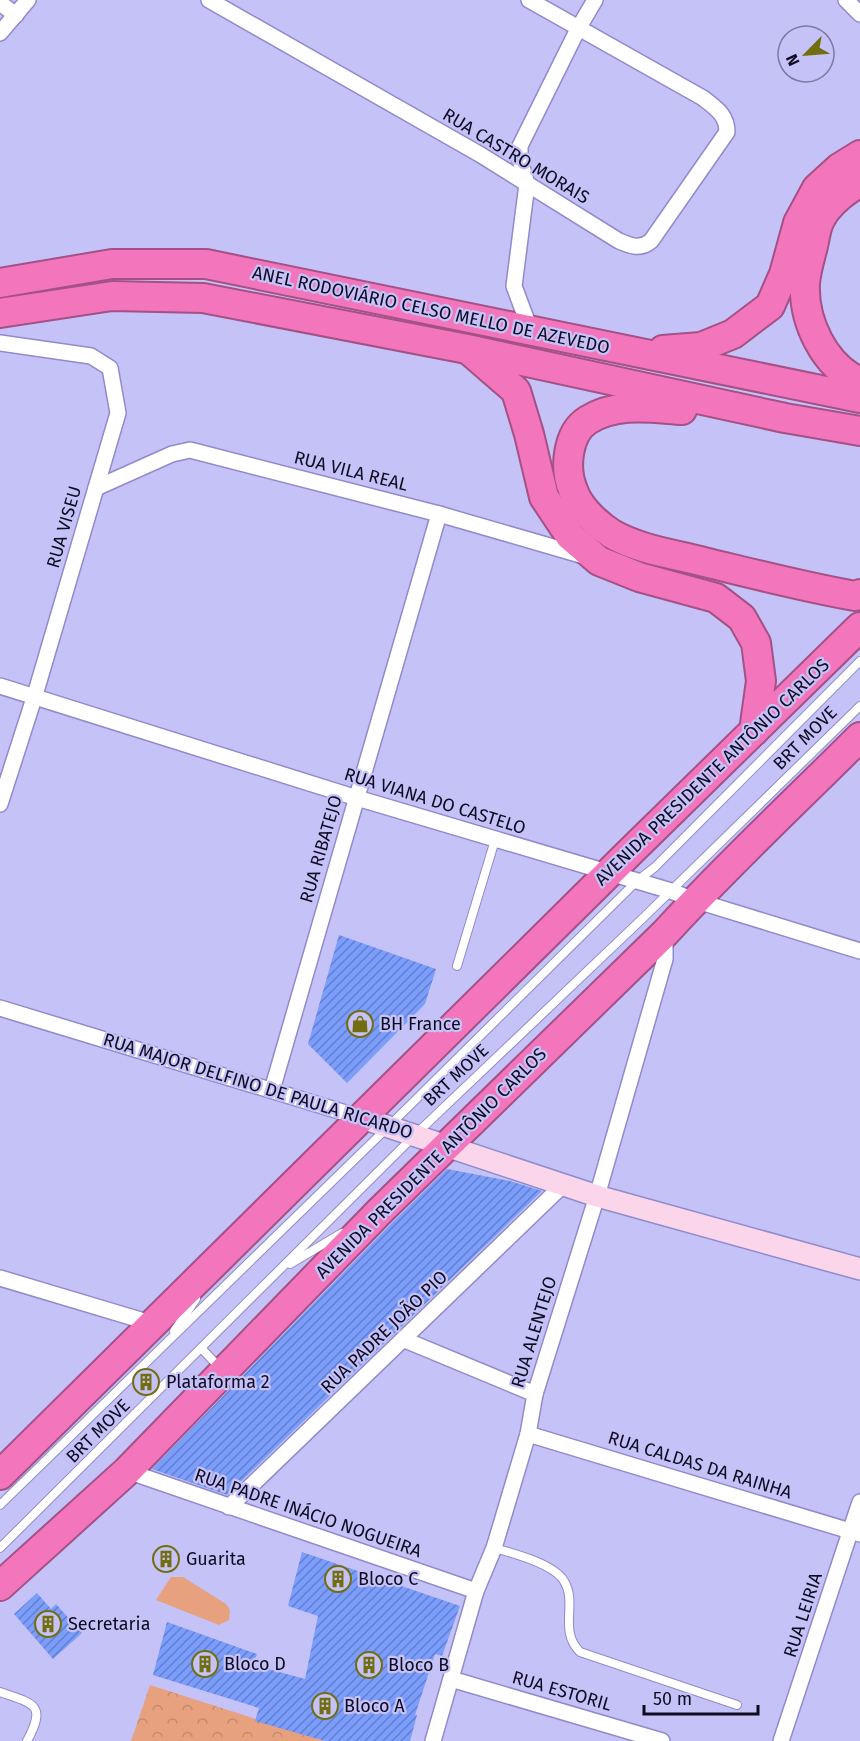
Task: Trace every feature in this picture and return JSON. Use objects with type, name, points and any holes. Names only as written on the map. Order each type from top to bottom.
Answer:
[{"type":"highway","points":[[619,349],[675,350],[701,347],[734,334],[753,321],[770,306],[784,274],[798,223],[817,188],[839,168],[860,155]]},
{"type":"highway","points":[[860,182],[834,201],[820,220],[805,283],[807,311],[814,332],[827,356],[848,376],[860,382]]},
{"type":"highway","name":"ANEL RODOVIÁRIO CELSO MELLO DE AZEVEDO","points":[[0,283],[112,264],[206,264],[860,398]]},
{"type":"highway","name":"ANEL RODOVIÁRIO CELSO MELLO DE AZEVEDO","points":[[0,313],[112,296],[203,298],[467,349],[785,418],[860,431]]},
{"type":"highway","points":[[467,349],[516,391],[544,497],[570,536],[599,561],[639,577],[716,598],[742,618],[756,643],[761,681],[754,731]]},
{"type":"highway","points":[[785,418],[630,406],[602,413],[586,421],[571,439],[568,463],[573,490],[590,516],[612,534],[642,547],[817,589],[855,596],[860,594]]},
{"type":"highway","name":"AVENIDA PRESIDENTE ANTÔNIO CARLOS","points":[[0,1475],[160,1333],[224,1255],[860,627]]},
{"type":"highway","name":"AVENIDA PRESIDENTE ANTÔNIO CARLOS","points":[[0,1586],[127,1471],[380,1211],[665,933],[682,896],[739,858],[860,737]]},
{"type":"street","points":[[0,33],[28,0]]},
{"type":"street","name":"RUA CASTRO MORAIS","points":[[209,0],[527,184],[619,241],[633,247],[644,246],[651,241],[727,132],[727,124],[723,116],[703,98],[578,29]]},
{"type":"street","points":[[529,0],[578,29]]},
{"type":"street","points":[[530,329],[514,286],[527,184],[520,160],[520,146],[578,29],[595,0]]},
{"type":"street","points":[[846,0],[860,14]]},
{"type":"street","points":[[0,3],[16,15]]},
{"type":"street","name":"RUA VISEU","points":[[0,343],[91,356],[110,368],[118,413],[35,695],[0,804]]},
{"type":"street","name":"RUA VILA REAL","points":[[96,488],[172,454],[190,450],[439,514],[599,561]]},
{"type":"street","name":"RUA RIBATEJO","points":[[272,1090],[439,514]]},
{"type":"street","name":"RUA VIANA DO CASTELO","points":[[0,686],[35,695],[357,798],[637,881],[860,951]]},
{"type":"street","name":"RUA ALENTEJO","points":[[433,1741],[476,1591],[494,1548],[528,1434],[535,1394],[597,1196],[665,959],[665,933]]},
{"type":"street","name":"RUA MAJOR DELFINO DE PAULA RICARDO","points":[[0,1008],[416,1134],[597,1196],[860,1269]]},
{"type":"street","name":"RUA PADRE JOÃO PIO","points":[[229,1507],[405,1340],[564,1184]]},
{"type":"street","points":[[0,1278],[160,1333]]},
{"type":"street","points":[[405,1340],[535,1394]]},
{"type":"street","name":"RUA CALDAS DA RAINHA","points":[[528,1434],[856,1532]]},
{"type":"street","name":"RUA PADRE INÁCIO NOGUEIRA","points":[[127,1471],[476,1591]]},
{"type":"street","name":"RUA LEIRIA","points":[[782,1741],[856,1532],[860,1502]]},
{"type":"street","name":"RUA ESTORIL","points":[[451,1679],[662,1741]]},
{"type":"lane","name":"BRT MOVE","points":[[160,1333],[389,1126],[637,881],[655,867],[860,661]]},
{"type":"lane","name":"BRT MOVE","points":[[0,1548],[416,1134],[682,896],[860,705]]},
{"type":"lane","points":[[457,966],[495,840]]},
{"type":"lane","points":[[281,1269],[380,1211]]},
{"type":"lane","points":[[205,1284],[224,1255]]},
{"type":"lane","name":"BRT MOVE","points":[[0,1505],[199,1294]]},
{"type":"lane","points":[[202,1349],[224,1371]]},
{"type":"lane","points":[[494,1548],[518,1555],[555,1572],[565,1582],[568,1596],[568,1631],[572,1644],[580,1652],[737,1705]]},
{"type":"lane","points":[[0,1692],[28,1701],[35,1709],[38,1720],[27,1741]]},
{"type":"green space","points":[[171,1577],[183,1577],[226,1604],[230,1610],[229,1620],[219,1625],[156,1600]]},
{"type":"green space","points":[[150,1685],[324,1741],[131,1741]]},
{"type":"building","name":"BH France","points":[[339,935],[436,969],[425,1004],[347,1083],[308,1044]]},
{"type":"building","points":[[447,1169],[510,1181],[542,1191],[227,1495],[152,1469],[392,1223]]},
{"type":"building","points":[[302,1552],[460,1606],[442,1656],[435,1654],[415,1715],[417,1715],[410,1741],[325,1741],[255,1721],[259,1708],[153,1675],[167,1622],[257,1654],[253,1665],[305,1679],[318,1616],[288,1606]]},
{"type":"building","name":"Guarita","points":[[167,1554],[174,1564],[163,1572],[156,1564]]},
{"type":"building","name":"Secretaria","points":[[37,1593],[51,1609],[56,1604],[82,1633],[53,1659],[14,1614]]},
{"type":"place","name":"BH France","points":[[360,1024]]},
{"type":"place","name":"Plataforma 2","points":[[146,1382]]},
{"type":"place","name":"Guarita","points":[[166,1559]]},
{"type":"place","name":"Bloco C","points":[[338,1579]]},
{"type":"place","name":"Secretaria","points":[[48,1624]]},
{"type":"place","name":"Bloco D","points":[[205,1664]]},
{"type":"place","name":"Bloco B","points":[[369,1665]]},
{"type":"place","name":"Bloco A","points":[[325,1706]]}]
